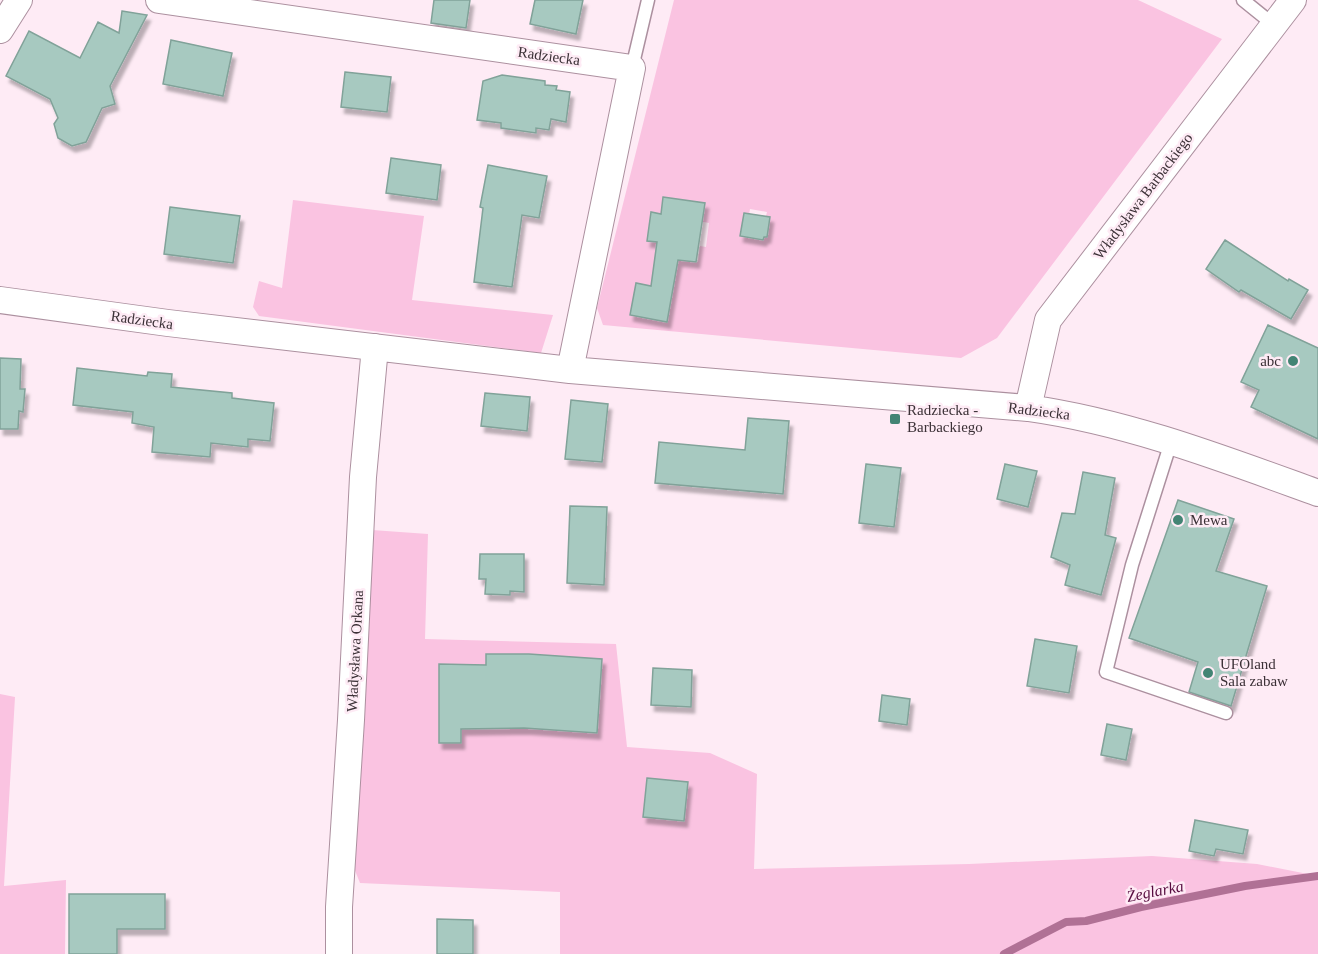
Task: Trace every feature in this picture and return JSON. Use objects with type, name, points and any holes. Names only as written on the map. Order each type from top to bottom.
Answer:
[{"type":"street","points":[[0,30],[19,0]]},
{"type":"street","name":"Radziecka","points":[[159,0],[632,68]]},
{"type":"street","name":"Władysława Barbackiego","points":[[1028,408],[1048,320],[1293,0]]},
{"type":"street","points":[[570,370],[632,68]]},
{"type":"street","name":"Radziecka","points":[[0,300],[168,323],[570,370],[1067,413],[1171,442],[1318,493]]},
{"type":"street","name":"Władysława Orkana","points":[[339,954],[339,907],[363,477],[375,348]]},
{"type":"lane","points":[[632,68],[648,0]]},
{"type":"lane","points":[[1243,0],[1274,25]]},
{"type":"lane","points":[[1171,442],[1132,565],[1106,672],[1226,713]]},
{"type":"shaded area","points":[[674,0],[1138,0],[1222,39],[997,338],[961,358],[603,325],[597,308]],"holes":[[[750,209],[767,212],[766,216],[770,217],[767,237],[763,240],[745,237]],[[651,212],[709,223],[706,247],[700,246],[698,262],[655,257],[657,242],[647,240]],[[636,284],[673,290],[667,321],[631,315]]]},
{"type":"shaded area","points":[[293,200],[424,216],[412,300],[553,315],[541,353],[259,316],[253,307],[259,281],[282,288]]},
{"type":"shaded area","points":[[372,530],[428,534],[425,639],[616,644],[627,747],[710,753],[757,774],[754,869],[969,864],[1152,856],[1257,864],[1318,876],[1318,954],[560,954],[560,892],[360,883],[350,858]]},
{"type":"shaded area","points":[[0,694],[15,697],[4,886],[66,880],[65,954],[0,954]]},
{"type":"building","points":[[434,0],[470,0],[466,28],[431,23]]},
{"type":"building","points":[[535,0],[583,0],[576,34],[530,24]]},
{"type":"building","points":[[122,11],[147,15],[110,86],[115,104],[102,108],[86,142],[72,146],[58,138],[54,124],[58,118],[50,99],[6,76],[29,31],[80,58],[98,22],[119,33]]},
{"type":"building","points":[[171,40],[232,53],[223,96],[163,84]]},
{"type":"building","points":[[345,72],[391,77],[387,112],[341,107]]},
{"type":"building","points":[[502,75],[545,81],[545,85],[557,86],[556,90],[570,92],[566,122],[551,119],[549,130],[536,128],[536,133],[501,128],[501,123],[477,120],[483,81]]},
{"type":"building","points":[[391,158],[441,165],[437,200],[386,193]]},
{"type":"building","points":[[488,165],[547,176],[539,218],[522,215],[512,287],[474,282],[483,208],[480,207]]},
{"type":"building","points":[[663,197],[705,203],[696,262],[678,260],[667,322],[630,315],[636,283],[651,286],[657,242],[647,241],[651,212],[661,214]]},
{"type":"building","points":[[170,207],[240,216],[233,263],[164,254]]},
{"type":"building","points":[[744,213],[770,217],[767,237],[763,240],[740,236]]},
{"type":"building","points":[[1225,240],[1288,281],[1289,279],[1308,290],[1291,319],[1241,290],[1239,292],[1206,269]]},
{"type":"building","points":[[1268,325],[1318,348],[1318,439],[1251,407],[1259,390],[1241,382]]},
{"type":"building","points":[[0,358],[21,359],[20,389],[25,389],[23,412],[19,411],[18,429],[0,429]]},
{"type":"building","points":[[77,368],[147,376],[148,372],[172,374],[171,387],[232,393],[232,398],[274,403],[270,441],[248,439],[248,447],[211,443],[210,457],[152,452],[154,427],[132,423],[133,412],[73,405]]},
{"type":"building","points":[[485,393],[530,397],[527,431],[481,426]]},
{"type":"building","points":[[571,400],[608,404],[602,462],[565,459]]},
{"type":"building","points":[[748,418],[789,421],[783,494],[655,483],[659,442],[745,450]]},
{"type":"building","points":[[866,464],[901,468],[894,527],[859,523]]},
{"type":"building","points":[[1005,464],[1037,471],[1028,507],[997,499]]},
{"type":"building","points":[[1083,472],[1115,478],[1105,535],[1116,538],[1101,595],[1065,585],[1070,565],[1051,557],[1062,513],[1075,514]]},
{"type":"building","points":[[1178,500],[1234,519],[1216,571],[1267,586],[1231,706],[1189,692],[1198,662],[1129,638]]},
{"type":"building","points":[[570,506],[607,507],[604,585],[567,583]]},
{"type":"building","points":[[480,554],[524,554],[524,592],[510,591],[510,595],[485,594],[486,579],[479,579]]},
{"type":"building","points":[[1035,639],[1077,646],[1069,693],[1027,686]]},
{"type":"building","points":[[486,654],[529,654],[602,659],[597,733],[524,728],[461,729],[461,743],[439,743],[439,664],[486,665]]},
{"type":"building","points":[[653,668],[692,670],[691,707],[651,705]]},
{"type":"building","points":[[882,695],[910,699],[907,725],[879,721]]},
{"type":"building","points":[[1107,724],[1132,729],[1126,760],[1101,755]]},
{"type":"building","points":[[647,778],[688,782],[684,821],[643,817]]},
{"type":"building","points":[[1195,820],[1248,830],[1243,854],[1216,849],[1214,856],[1189,851]]},
{"type":"building","points":[[69,894],[165,894],[165,929],[117,929],[117,954],[69,954]]},
{"type":"building","points":[[437,919],[473,920],[473,954],[437,954]]},
{"type":"waterway","name":"Żeglarka","points":[[1004,954],[1066,922],[1086,921],[1141,907],[1245,886],[1318,876]]},
{"type":"place","name":"abc","points":[[1293,361]]},
{"type":"place","name":"Radziecka - Barbackiego","points":[[895,419]]},
{"type":"place","name":"Mewa","points":[[1178,520]]},
{"type":"place","name":"UFOland Sala zabaw","points":[[1208,673]]}]
